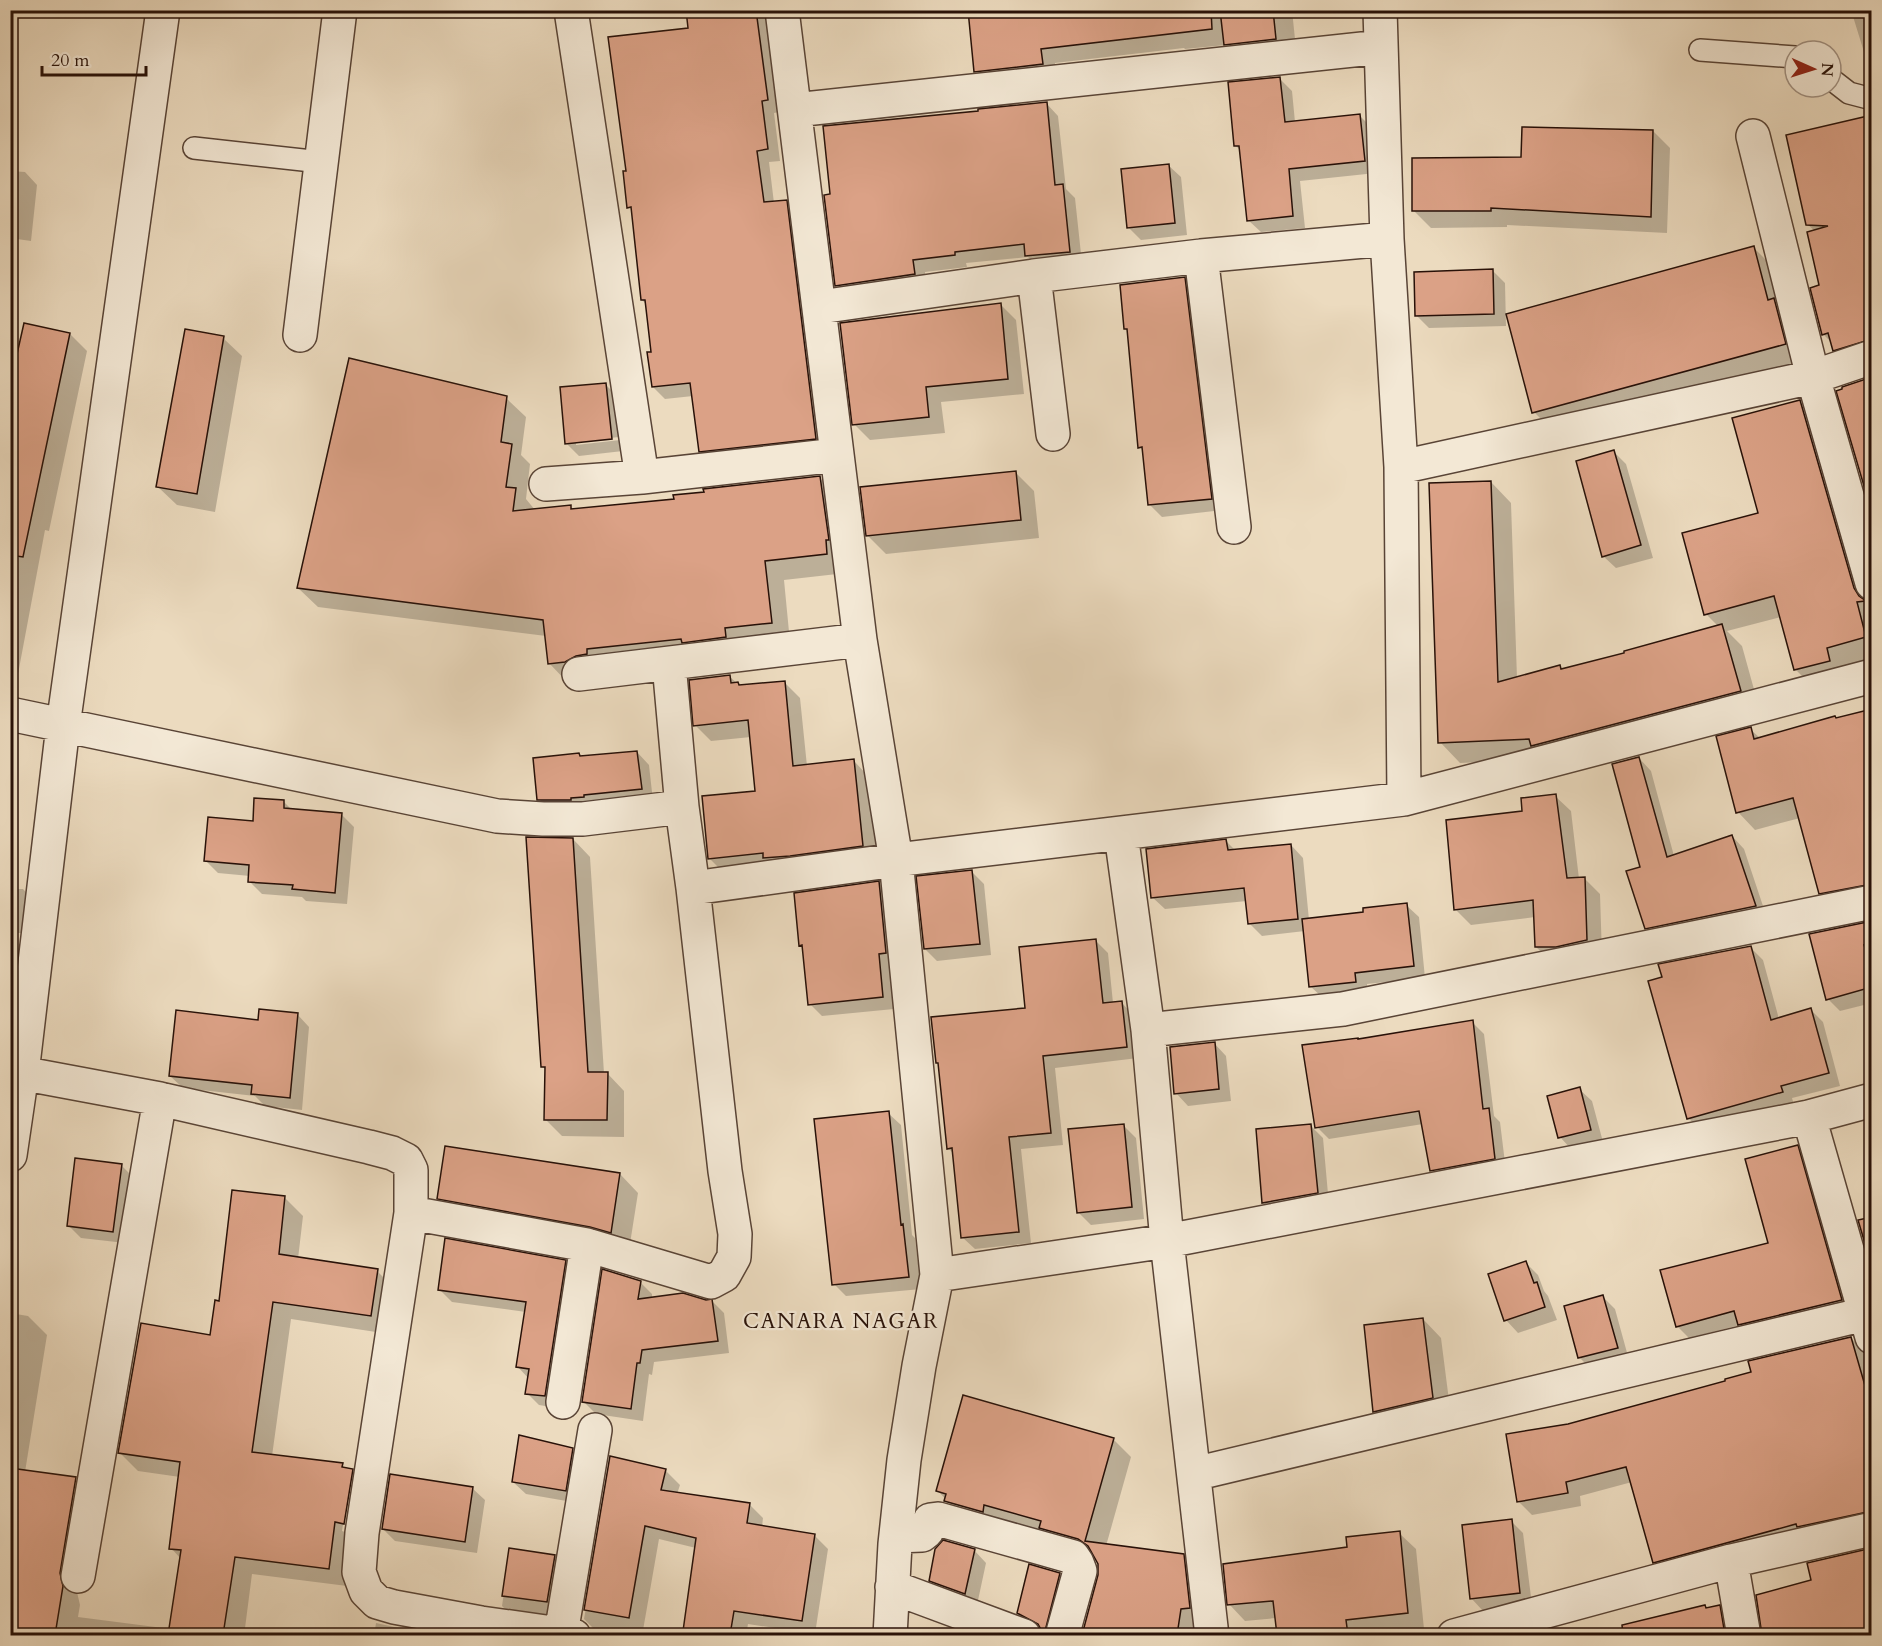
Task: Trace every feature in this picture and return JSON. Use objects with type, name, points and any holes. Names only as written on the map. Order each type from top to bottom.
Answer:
[{"type":"street","points":[[10,1155],[16,1072],[163,10]]},
{"type":"street","points":[[300,335],[340,10]]},
{"type":"street","points":[[571,10],[642,477]]},
{"type":"street","points":[[782,10],[860,640],[896,860],[937,1275],[919,1366],[904,1461],[896,1536],[890,1635]]},
{"type":"street","points":[[1380,10],[1387,238],[1401,467],[1404,799]]},
{"type":"street","points":[[795,110],[1381,46]]},
{"type":"street","points":[[1754,136],[1813,377],[1872,583]]},
{"type":"street","points":[[820,307],[1034,276],[1201,256],[1387,238]]},
{"type":"street","points":[[1201,256],[1234,527]]},
{"type":"street","points":[[1034,276],[1053,434]]},
{"type":"street","points":[[1401,467],[1813,377],[1872,357]]},
{"type":"street","points":[[546,484],[642,477],[837,455]]},
{"type":"street","points":[[579,674],[860,640]]},
{"type":"street","points":[[411,1213],[587,1245],[711,1282],[724,1275],[734,1257],[735,1234],[725,1171],[682,807],[669,664]]},
{"type":"street","points":[[693,888],[896,860],[1404,799],[1872,676]]},
{"type":"street","points":[[10,714],[497,816],[584,819],[682,807]]},
{"type":"street","points":[[1121,834],[1148,1030],[1167,1242],[1212,1635]]},
{"type":"street","points":[[1148,1030],[1343,1009],[1872,902]]},
{"type":"street","points":[[16,1072],[160,1099],[392,1153],[406,1160],[411,1170],[411,1213],[362,1533],[359,1572],[366,1591],[377,1602],[481,1629],[567,1635],[595,1430]]},
{"type":"street","points":[[78,1576],[160,1099]]},
{"type":"street","points":[[937,1275],[1167,1242],[1809,1117],[1872,1100]]},
{"type":"street","points":[[1194,1473],[1868,1325],[1809,1117]]},
{"type":"street","points":[[563,1402],[587,1245]]},
{"type":"street","points":[[896,1536],[922,1535],[927,1531],[930,1520],[938,1519],[1072,1557],[1080,1571],[1062,1635]]},
{"type":"street","points":[[1454,1635],[1731,1561],[1872,1529]]},
{"type":"street","points":[[1731,1561],[1744,1635]]},
{"type":"street","points":[[892,1587],[1024,1635]]},
{"type":"lane","points":[[1700,50],[1783,56]]},
{"type":"lane","points":[[1843,88],[1849,93],[1872,99]]},
{"type":"lane","points":[[194,148],[321,162]]},
{"type":"building","points":[[686,10],[756,10],[768,100],[762,101],[768,149],[757,151],[764,202],[787,200],[816,439],[699,452],[690,383],[652,387],[647,352],[651,352],[645,300],[641,300],[631,207],[627,208],[623,171],[626,171],[608,37],[688,28]]},
{"type":"building","points":[[968,10],[1211,10],[1212,29],[1041,49],[1043,64],[974,72]]},
{"type":"building","points":[[1220,10],[1273,10],[1276,39],[1224,45]]},
{"type":"building","points":[[1280,77],[1285,122],[1360,114],[1365,161],[1289,169],[1293,216],[1247,221],[1239,146],[1234,146],[1228,82]]},
{"type":"building","points":[[1047,102],[1055,185],[1063,184],[1070,252],[1025,256],[1024,244],[955,252],[955,255],[913,260],[915,274],[835,286],[824,195],[830,194],[823,126]]},
{"type":"building","points":[[1872,115],[1872,339],[1833,351],[1828,333],[1822,335],[1810,288],[1819,285],[1807,232],[1828,226],[1806,225],[1786,135]]},
{"type":"building","points":[[1522,127],[1653,130],[1651,217],[1491,208],[1491,211],[1412,211],[1412,158],[1521,157]]},
{"type":"building","points":[[1169,164],[1175,223],[1127,228],[1121,169]]},
{"type":"building","points":[[1754,246],[1768,300],[1774,298],[1786,344],[1532,413],[1506,314]]},
{"type":"building","points":[[1493,269],[1494,314],[1415,316],[1414,272]]},
{"type":"building","points":[[1185,277],[1212,499],[1148,505],[1142,447],[1138,448],[1127,329],[1124,329],[1120,285]]},
{"type":"building","points":[[1001,303],[1008,379],[926,387],[929,417],[852,425],[840,323]]},
{"type":"building","points":[[24,323],[70,333],[23,557],[10,555],[10,385]]},
{"type":"building","points":[[185,329],[224,336],[197,494],[156,487]]},
{"type":"building","points":[[349,358],[507,396],[501,442],[512,444],[506,487],[516,488],[513,511],[571,505],[571,509],[674,499],[673,495],[704,492],[703,489],[820,476],[829,540],[826,540],[827,554],[765,561],[772,623],[725,628],[726,637],[682,643],[681,639],[587,649],[587,654],[576,656],[565,662],[548,664],[543,620],[297,588]]},
{"type":"building","points":[[1872,377],[1872,513],[1836,391]]},
{"type":"building","points":[[606,383],[612,439],[565,444],[560,387]]},
{"type":"building","points":[[1800,400],[1854,588],[1866,601],[1857,602],[1866,637],[1827,648],[1830,661],[1794,670],[1774,596],[1704,615],[1682,533],[1758,513],[1732,418]]},
{"type":"building","points":[[1614,450],[1641,545],[1602,557],[1576,461]]},
{"type":"building","points":[[1016,471],[1021,520],[866,536],[860,487]]},
{"type":"building","points":[[1491,481],[1498,682],[1560,665],[1561,669],[1624,653],[1624,651],[1722,624],[1741,691],[1531,746],[1529,739],[1438,743],[1429,483]]},
{"type":"building","points":[[730,675],[731,683],[738,682],[739,685],[785,681],[793,766],[854,759],[863,846],[790,856],[763,858],[763,853],[708,859],[702,796],[755,791],[748,720],[693,726],[689,680]]},
{"type":"building","points":[[1872,709],[1872,884],[1819,894],[1793,798],[1736,813],[1716,736],[1751,727],[1754,739],[1835,716],[1836,718]]},
{"type":"building","points":[[637,751],[642,789],[584,795],[584,797],[571,798],[571,800],[537,800],[533,758],[579,753],[580,756]]},
{"type":"building","points":[[1639,757],[1667,857],[1732,835],[1756,906],[1645,929],[1626,871],[1640,867],[1612,764]]},
{"type":"building","points":[[1556,794],[1567,878],[1585,877],[1587,940],[1556,947],[1535,947],[1533,900],[1454,910],[1446,820],[1522,811],[1521,798]]},
{"type":"building","points":[[254,798],[284,800],[284,808],[342,813],[335,893],[292,889],[293,885],[248,882],[249,865],[204,861],[208,817],[253,821]]},
{"type":"building","points":[[526,837],[573,838],[588,1072],[608,1072],[607,1120],[544,1120],[545,1067],[541,1067]]},
{"type":"building","points":[[1226,839],[1228,850],[1291,844],[1298,919],[1248,924],[1244,888],[1151,898],[1146,849]]},
{"type":"building","points":[[972,870],[980,944],[924,949],[916,876]]},
{"type":"building","points":[[879,881],[886,953],[879,954],[883,997],[808,1005],[794,893]]},
{"type":"building","points":[[1407,903],[1414,966],[1355,973],[1356,982],[1309,987],[1302,919],[1363,912],[1363,908]]},
{"type":"building","points":[[1872,921],[1872,944],[1864,945],[1872,971],[1872,987],[1826,1000],[1809,934]]},
{"type":"building","points":[[1096,939],[1103,1003],[1122,1001],[1127,1047],[1043,1056],[1051,1133],[1009,1137],[1019,1232],[961,1238],[952,1148],[947,1149],[931,1017],[1025,1008],[1019,947]]},
{"type":"building","points":[[1751,946],[1771,1020],[1811,1008],[1829,1073],[1781,1086],[1783,1092],[1687,1119],[1648,981],[1662,977],[1658,964]]},
{"type":"building","points":[[259,1009],[298,1013],[290,1098],[251,1094],[252,1085],[169,1076],[176,1010],[258,1020]]},
{"type":"building","points":[[1473,1020],[1483,1109],[1489,1108],[1495,1159],[1430,1171],[1419,1111],[1315,1128],[1302,1045],[1358,1039]]},
{"type":"building","points":[[1215,1042],[1219,1089],[1174,1094],[1170,1047]]},
{"type":"building","points":[[1580,1087],[1591,1130],[1558,1138],[1547,1096]]},
{"type":"building","points":[[889,1111],[909,1277],[832,1285],[814,1119]]},
{"type":"building","points":[[1124,1124],[1132,1207],[1077,1213],[1068,1129]]},
{"type":"building","points":[[1311,1124],[1318,1193],[1262,1203],[1256,1129]]},
{"type":"building","points":[[1798,1145],[1842,1300],[1738,1325],[1734,1311],[1676,1327],[1660,1270],[1768,1243],[1745,1159]]},
{"type":"building","points":[[445,1146],[620,1173],[611,1233],[590,1227],[437,1199]]},
{"type":"building","points":[[75,1158],[122,1164],[113,1232],[67,1226]]},
{"type":"building","points":[[232,1190],[285,1196],[279,1254],[378,1269],[371,1316],[273,1302],[252,1452],[343,1463],[342,1467],[353,1469],[344,1524],[335,1522],[329,1569],[235,1557],[223,1635],[168,1635],[181,1550],[169,1549],[180,1462],[118,1453],[141,1323],[210,1335],[215,1300],[219,1301]]},
{"type":"building","points":[[1872,1217],[1872,1267],[1858,1220]]},
{"type":"building","points":[[445,1238],[566,1260],[545,1396],[525,1394],[529,1369],[516,1367],[526,1302],[438,1290]]},
{"type":"building","points":[[1526,1261],[1534,1283],[1537,1282],[1545,1307],[1504,1321],[1488,1274]]},
{"type":"building","points":[[602,1269],[641,1281],[638,1299],[683,1293],[706,1300],[712,1299],[718,1341],[642,1350],[640,1363],[637,1363],[631,1409],[582,1402]]},
{"type":"building","points":[[1603,1295],[1618,1348],[1578,1358],[1564,1306]]},
{"type":"building","points":[[1423,1318],[1433,1398],[1373,1412],[1364,1325]]},
{"type":"building","points":[[1851,1337],[1872,1410],[1872,1511],[1797,1527],[1796,1524],[1653,1563],[1626,1467],[1566,1482],[1568,1493],[1517,1502],[1506,1434],[1568,1424],[1725,1381],[1725,1379],[1751,1372],[1748,1361]]},
{"type":"building","points":[[963,1395],[1114,1438],[1085,1541],[1184,1554],[1190,1608],[1181,1609],[1177,1635],[1082,1635],[1098,1575],[1098,1564],[1088,1546],[1078,1539],[1039,1528],[1041,1521],[984,1505],[983,1512],[944,1501],[946,1494],[936,1491]]},
{"type":"building","points":[[519,1435],[573,1448],[566,1491],[512,1482]]},
{"type":"building","points":[[610,1456],[666,1469],[661,1490],[750,1503],[747,1523],[815,1534],[802,1621],[734,1611],[730,1635],[683,1631],[696,1538],[645,1526],[629,1618],[584,1610]]},
{"type":"building","points":[[10,1468],[76,1477],[60,1573],[63,1586],[55,1635],[10,1635]]},
{"type":"building","points":[[390,1474],[473,1487],[465,1542],[382,1529]]},
{"type":"building","points":[[1512,1519],[1520,1593],[1470,1599],[1462,1525]]},
{"type":"building","points":[[1400,1531],[1408,1613],[1346,1620],[1348,1635],[1277,1635],[1273,1601],[1227,1605],[1223,1564],[1347,1547],[1346,1537]]},
{"type":"building","points":[[943,1540],[975,1549],[965,1594],[929,1581],[935,1549]]},
{"type":"building","points":[[509,1548],[555,1555],[547,1602],[502,1596]]},
{"type":"building","points":[[1872,1548],[1872,1630],[1850,1635],[1762,1635],[1756,1595],[1811,1580],[1807,1563]]},
{"type":"building","points":[[1029,1564],[1060,1573],[1044,1635],[1038,1624],[1017,1613]]},
{"type":"building","points":[[1705,1605],[1706,1608],[1720,1605],[1725,1635],[1623,1635],[1622,1625]]},
{"type":"district","name":"CANARA NAGAR","points":[[841,1321]]}]
